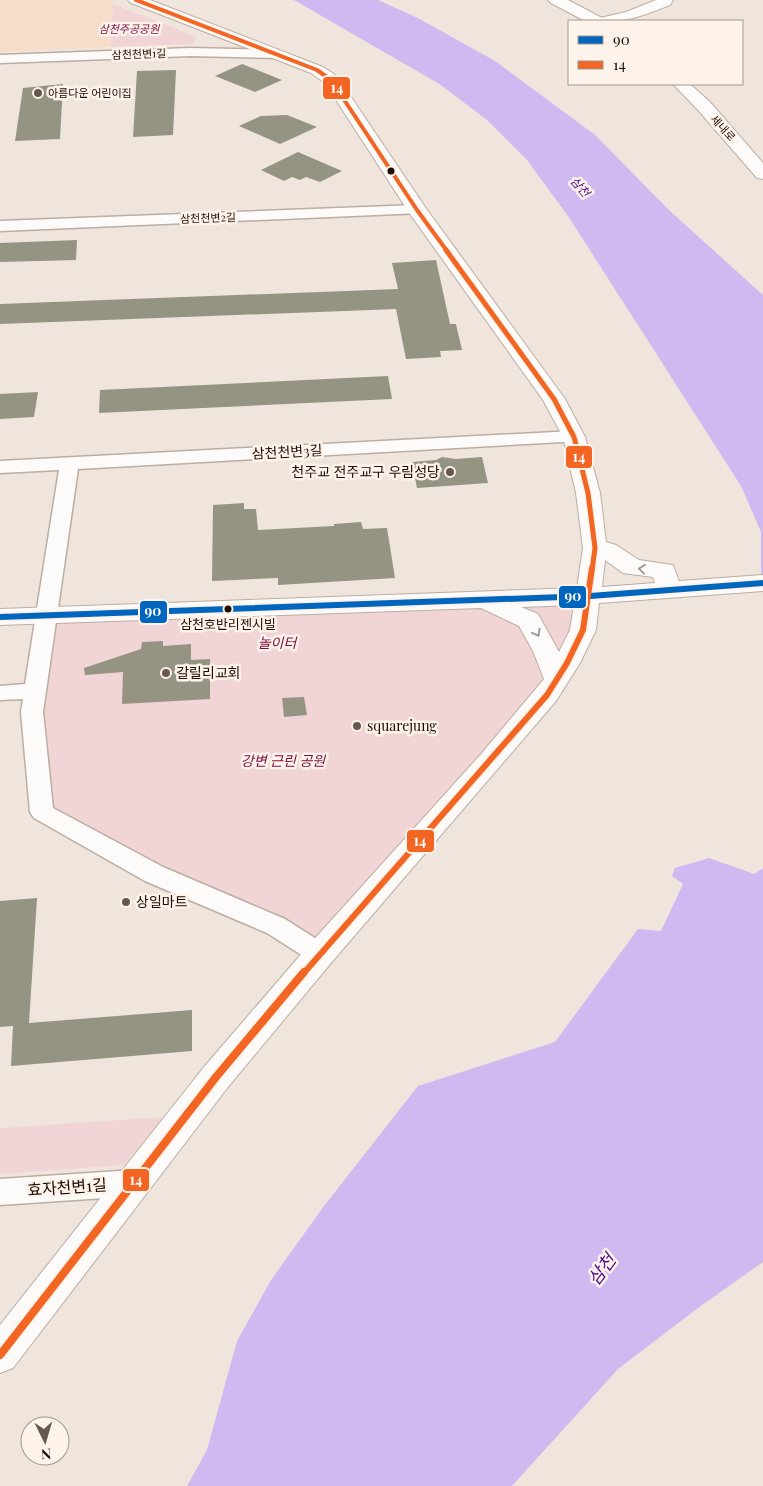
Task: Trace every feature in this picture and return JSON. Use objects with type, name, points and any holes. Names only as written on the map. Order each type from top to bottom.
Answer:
[{"type":"street","points":[[0,1355],[216,1077],[320,954],[492,760],[547,694],[584,630],[596,595],[601,549],[574,437],[554,399],[417,210],[331,80],[317,70],[136,0]]},
{"type":"street","points":[[556,0],[594,20]]},
{"type":"street","points":[[610,20],[631,15],[665,2],[664,0]]},
{"type":"street","name":"삼천천변1길","points":[[0,59],[191,52],[277,54]]},
{"type":"street","name":"세내로","points":[[682,85],[710,112],[763,174]]},
{"type":"street","name":"삼천천변2길","points":[[0,226],[417,210]]},
{"type":"street","name":"삼천천변3길","points":[[0,467],[574,437]]},
{"type":"street","points":[[69,464],[32,712],[42,812],[154,874],[276,926],[320,954]]},
{"type":"street","points":[[601,549],[632,568],[664,571],[668,588]]},
{"type":"street","points":[[0,617],[596,595],[668,588],[763,583]]},
{"type":"street","points":[[483,599],[529,620],[546,651],[557,679]]},
{"type":"street","points":[[0,693],[35,691]]},
{"type":"street","name":"효자천변1길","points":[[0,1192],[134,1182]]},
{"type":"shaded area","points":[[0,0],[113,0],[111,47],[0,52]]},
{"type":"green space","name":"삼천주공공원","points":[[113,4],[197,37],[193,44],[111,47]]},
{"type":"green space","name":"강변 근린 공원","points":[[590,596],[567,663],[320,954],[42,812],[34,731],[46,615]]},
{"type":"green space","points":[[164,1117],[124,1165],[0,1174],[0,1128]]},
{"type":"water","name":"삼천","points":[[294,0],[378,0],[418,18],[495,61],[595,135],[670,211],[763,295],[763,585],[761,584],[761,532],[741,486],[568,216],[527,160],[488,121],[441,85]]},
{"type":"water","name":"삼천","points":[[709,858],[754,874],[763,868],[763,1262],[698,1308],[618,1369],[512,1486],[187,1486],[207,1450],[237,1341],[271,1280],[324,1206],[418,1086],[555,1042],[638,929],[661,931],[683,884],[672,876],[675,868]]},
{"type":"building","points":[[242,64],[282,80],[255,92],[215,76]]},
{"type":"building","points":[[176,70],[173,135],[133,137],[137,71]]},
{"type":"building","points":[[63,84],[60,139],[15,141],[23,88]]},
{"type":"building","points":[[287,115],[317,127],[280,144],[239,126],[261,116]]},
{"type":"building","points":[[298,152],[342,171],[320,182],[306,177],[300,180],[292,177],[284,181],[261,170]]},
{"type":"building","points":[[77,240],[76,260],[0,262],[0,243]]},
{"type":"building","points":[[436,260],[450,324],[456,324],[462,350],[440,351],[441,357],[406,359],[396,309],[0,324],[0,304],[398,289],[392,263]]},
{"type":"building","points":[[388,376],[392,399],[99,413],[100,390]]},
{"type":"building","points":[[38,392],[34,417],[0,419],[0,394]]},
{"type":"building","name":"천주교 전주교구 우림성당","points":[[442,457],[456,459],[482,457],[488,483],[417,488],[412,462],[436,460]]},
{"type":"building","points":[[244,503],[244,509],[256,509],[258,530],[334,526],[334,524],[361,522],[363,529],[387,528],[395,578],[278,585],[278,578],[212,581],[213,505]]},
{"type":"building","name":"갈릴리교회","points":[[163,641],[163,646],[191,644],[191,660],[210,659],[210,699],[122,704],[123,672],[85,675],[84,668],[141,649],[142,642]]},
{"type":"building","points":[[304,697],[307,715],[284,717],[282,698]]},
{"type":"building","points":[[37,898],[29,1023],[192,1010],[192,1051],[11,1066],[13,1026],[0,1027],[0,901]]},
{"type":"transit line","name":"14","points":[[0,1355],[216,1077],[320,954],[547,695],[567,663],[583,630],[595,548],[588,493],[574,437],[554,399],[417,210],[331,80],[317,70],[136,0]]},
{"type":"transit line","name":"90","points":[[0,617],[590,596],[763,583]]},
{"type":"place","name":"아름다운 어린이집","points":[[38,93]]},
{"type":"place","name":"천주교 전주교구 우림성당","points":[[450,472]]},
{"type":"place","name":"삼천호반리젠시빌","points":[[228,609]]},
{"type":"place","name":"갈릴리교회","points":[[166,673]]},
{"type":"place","name":"squarejung","points":[[357,726]]},
{"type":"place","name":"상일마트","points":[[126,902]]},
{"type":"park label","name":"놀이터","points":[[277,643]]}]
